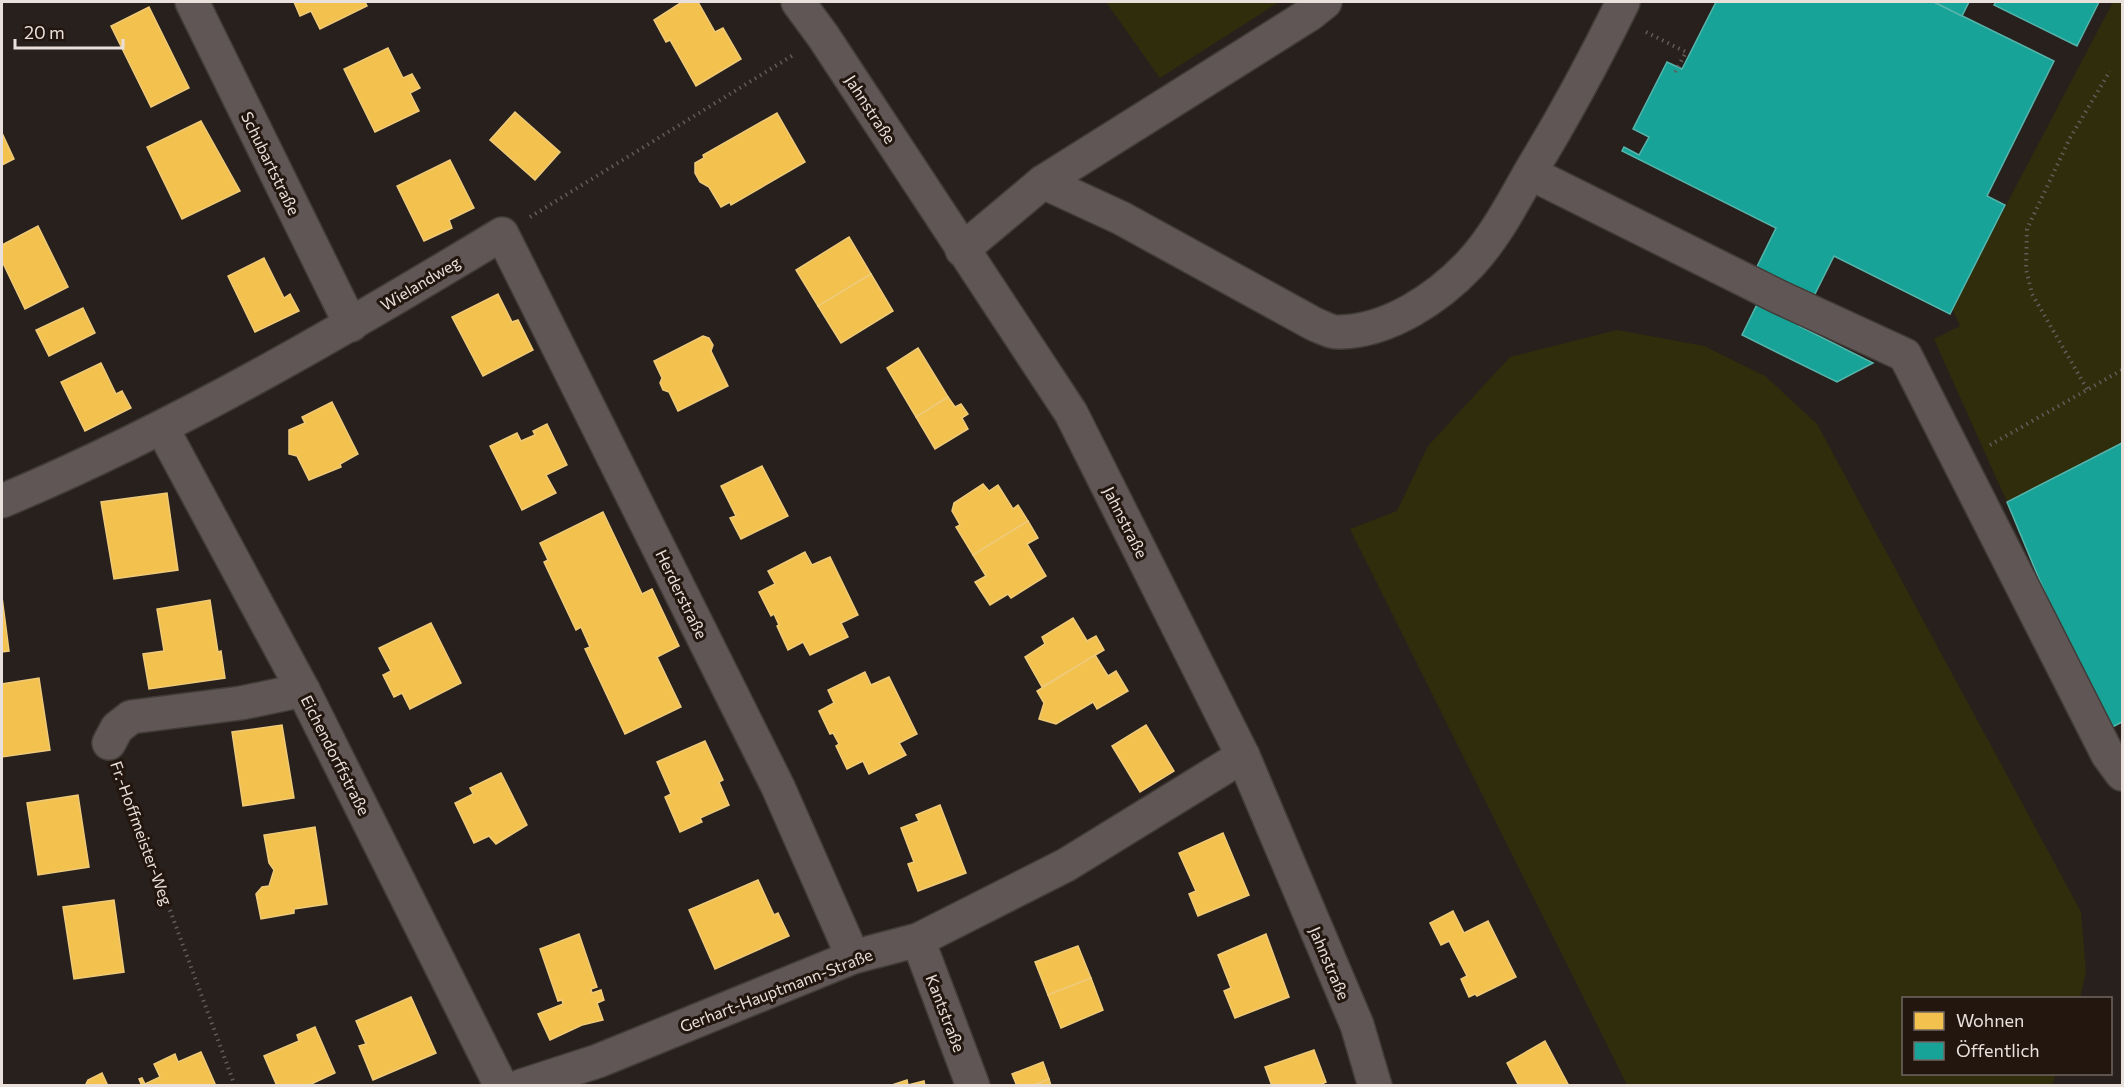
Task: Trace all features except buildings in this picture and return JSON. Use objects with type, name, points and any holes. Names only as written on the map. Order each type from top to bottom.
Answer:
[{"type":"street","name":"Schubartstraße","points":[[192,2],[351,325]]},
{"type":"street","name":"Jahnstraße","points":[[798,2],[823,36],[1071,414],[1243,756],[1357,1025],[1375,1086]]},
{"type":"street","points":[[962,250],[1043,182],[1310,14],[1325,2]]},
{"type":"street","points":[[1043,182],[1121,218],[1314,324],[1338,333],[1371,327],[1408,313],[1442,288],[1469,264],[1501,223],[1620,9]]},
{"type":"street","points":[[1530,173],[1779,297],[1905,355],[2115,764]]},
{"type":"street","name":"Wielandweg","points":[[5,490],[162,428],[351,325],[502,234]]},
{"type":"street","name":"Herderstraße","points":[[502,234],[778,788],[853,957]]},
{"type":"street","name":"Eichendorffstraße","points":[[162,428],[303,690],[501,1086]]},
{"type":"street","name":"Fr.-Hoffmeister-Weg","points":[[109,743],[117,728],[131,717],[241,703],[303,690]]},
{"type":"street","name":"Gerhart-Hauptmann-Straße","points":[[521,1086],[598,1061],[853,957],[918,940],[1066,865],[1243,756]]},
{"type":"street","name":"Kantstraße","points":[[918,940],[973,1086]]},
{"type":"path","points":[[1620,9],[1686,52],[1674,75]]},
{"type":"path","points":[[502,234],[823,36]]},
{"type":"path","points":[[2087,389],[2032,294],[2025,269],[2027,229],[2070,138],[2110,70]]},
{"type":"path","points":[[1960,463],[2122,370]]},
{"type":"path","name":"Fr.-Hoffmeister-Weg","points":[[109,743],[235,1086]]},
{"type":"shaded area","points":[[1106,2],[1279,2],[1160,78]]},
{"type":"shaded area","points":[[2113,2],[2122,2],[2122,443],[2007,502],[1934,339],[1960,326],[1952,308]]},
{"type":"shaded area","points":[[1617,330],[1704,346],[1765,376],[1817,424],[2081,912],[2086,972],[2080,997],[1902,997],[1902,1075],[2056,1075],[2052,1085],[1627,1085],[1350,529],[1397,511],[1428,446],[1510,357]]}]
